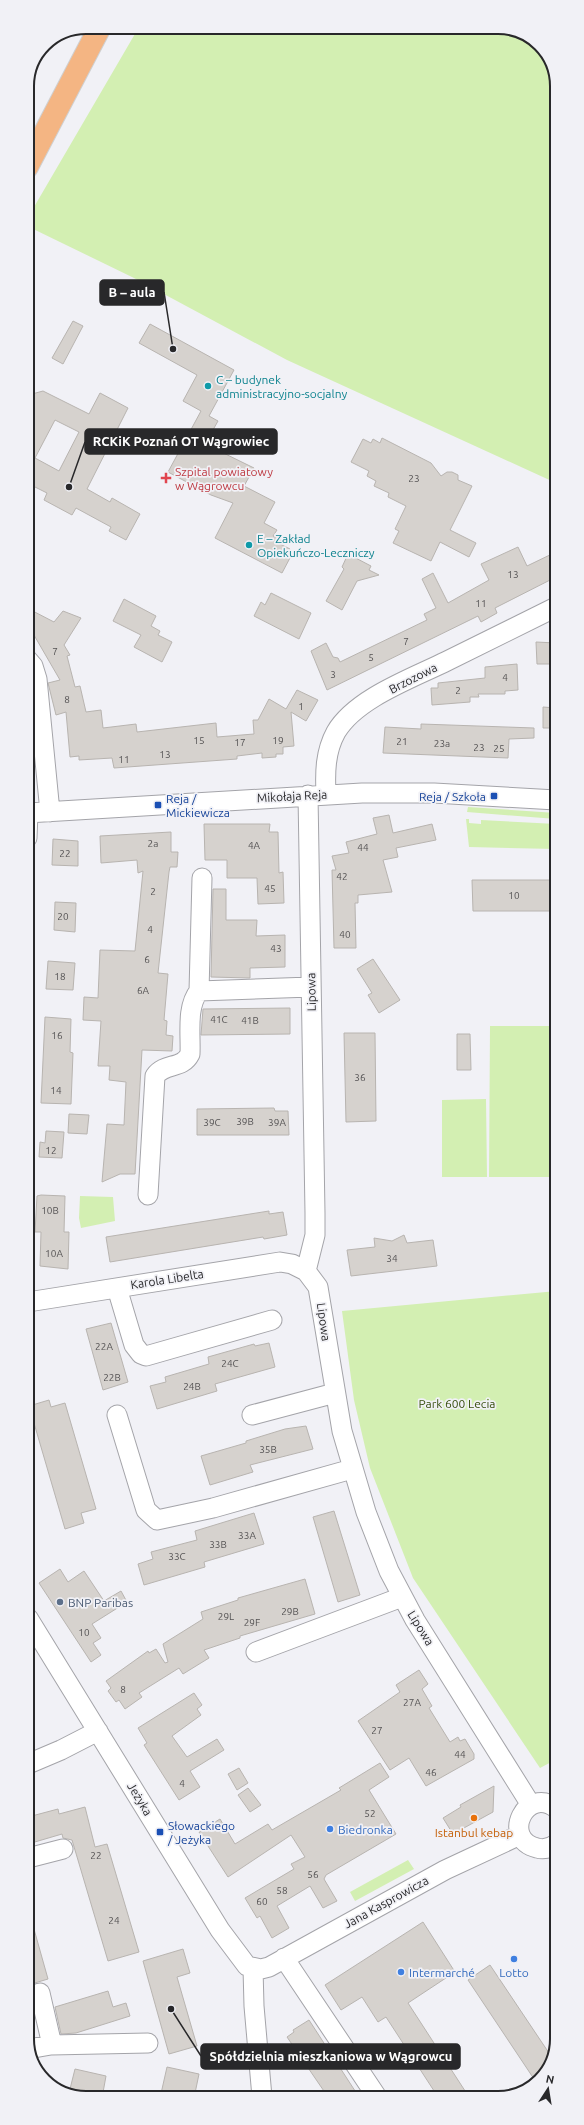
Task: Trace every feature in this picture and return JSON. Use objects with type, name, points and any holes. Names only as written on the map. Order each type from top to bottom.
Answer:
[{"type":"main road","points":[[34,154],[96,34]]},
{"type":"street","name":"Brzozowa","points":[[317,795],[325,775],[329,750],[336,732],[350,715],[386,692],[550,610]]},
{"type":"street","points":[[34,669],[37,679],[50,812]]},
{"type":"street","name":"Mikołaja Reja","points":[[34,813],[317,795],[434,793],[550,800]]},
{"type":"street","name":"Lipowa","points":[[317,795],[311,987],[315,1235],[306,1271],[315,1281],[320,1292],[335,1393],[352,1469],[378,1544],[402,1597],[531,1805]]},
{"type":"street","points":[[148,1195],[155,1076],[164,1067],[183,1064],[190,1054],[192,1005],[199,991],[202,878]]},
{"type":"street","points":[[199,991],[311,987]]},
{"type":"street","name":"Karola Libelta","points":[[34,1301],[280,1262],[292,1264],[306,1271]]},
{"type":"street","points":[[118,1288],[134,1345],[141,1354],[146,1356],[272,1320]]},
{"type":"street","points":[[252,1415],[335,1393]]},
{"type":"street","points":[[117,1415],[146,1510],[157,1520],[213,1508],[352,1469]]},
{"type":"street","points":[[256,1652],[402,1597]]},
{"type":"street","name":"Jeżyka","points":[[34,1628],[220,1930],[243,1963],[253,1968]]},
{"type":"street","points":[[34,1761],[61,1750],[98,1731]]},
{"type":"street","points":[[550,1805],[541,1803],[531,1805],[520,1816],[518,1825],[520,1834],[531,1847],[539,1849],[550,1848]]},
{"type":"street","name":"Jana Kasprowicza","points":[[253,1968],[269,1967],[445,1870],[520,1834]]},
{"type":"street","points":[[34,1856],[63,1849]]},
{"type":"street","points":[[284,1958],[372,2091]]},
{"type":"street","points":[[253,1968],[254,2006],[261,2091]]},
{"type":"street","points":[[34,1995],[40,1993],[50,2034],[52,2045],[50,2045]]},
{"type":"street","points":[[35,2048],[50,2045],[148,2043]]},
{"type":"green space","points":[[135,34],[502,34],[518,38],[532,47],[543,60],[549,76],[550,86],[550,480],[287,360],[134,278],[34,229],[34,207]]},
{"type":"green space","points":[[468,807],[550,813],[550,819],[467,812]]},
{"type":"green space","points":[[466,819],[469,819],[469,823],[481,824],[481,820],[550,824],[550,849],[469,847]]},
{"type":"green space","points":[[490,1026],[550,1026],[550,1177],[489,1177]]},
{"type":"green space","points":[[486,1099],[487,1177],[442,1177],[442,1100]]},
{"type":"green space","points":[[80,1196],[113,1197],[115,1221],[81,1228],[79,1218]]},
{"type":"green space","name":"Park 600 Lecia","points":[[550,1292],[550,1763],[540,1768],[413,1578],[370,1468],[354,1400],[342,1311]]},
{"type":"green space","points":[[408,1860],[414,1869],[355,1901],[350,1892]]},
{"type":"building","points":[[73,321],[83,326],[63,364],[52,358]]},
{"type":"building","points":[[150,324],[234,370],[209,416],[218,421],[205,444],[254,468],[244,486],[275,502],[264,523],[277,530],[273,536],[282,541],[280,544],[290,549],[287,554],[291,556],[282,573],[215,538],[233,503],[211,495],[168,472],[201,411],[183,401],[197,375],[139,343]]},
{"type":"building","points":[[43,391],[89,414],[100,393],[128,408],[87,489],[110,502],[112,498],[140,514],[126,540],[109,531],[111,527],[76,508],[72,515],[44,500],[47,493],[34,486],[34,393]],"holes":[[[55,420],[79,432],[59,471],[35,458]]]},
{"type":"building","points":[[382,438],[431,463],[441,476],[447,472],[452,472],[458,475],[458,480],[472,486],[450,530],[476,543],[469,557],[440,542],[431,561],[393,543],[399,531],[395,529],[406,506],[388,497],[389,493],[374,486],[376,481],[367,476],[369,471],[351,462],[363,439],[371,443],[373,439],[380,443]]},
{"type":"building","points":[[518,547],[527,566],[550,555],[550,580],[495,608],[497,613],[481,622],[478,616],[327,690],[311,651],[326,643],[333,657],[338,658],[340,662],[427,620],[424,614],[436,608],[422,579],[433,573],[448,603],[489,580],[481,564]]},
{"type":"building","points":[[348,554],[371,566],[369,570],[379,575],[357,581],[342,610],[326,601],[344,569],[342,567]]},
{"type":"building","points":[[271,593],[311,613],[299,639],[254,616],[261,602],[265,605]]},
{"type":"building","points":[[124,599],[156,616],[151,626],[160,631],[158,635],[172,642],[162,662],[134,647],[141,635],[113,621]]},
{"type":"building","points":[[63,611],[81,618],[64,645],[70,655],[67,656],[75,687],[80,686],[86,712],[101,710],[103,728],[136,724],[137,732],[216,723],[217,737],[254,734],[253,720],[258,720],[269,699],[286,709],[297,690],[318,700],[306,721],[291,712],[294,746],[283,747],[283,754],[276,754],[276,757],[262,758],[262,753],[237,756],[237,759],[114,768],[112,758],[79,760],[79,756],[70,757],[66,712],[56,715],[48,683],[60,680],[34,635],[34,612],[54,622]]},
{"type":"building","points":[[536,642],[550,643],[550,664],[537,664]]},
{"type":"building","points":[[517,664],[518,690],[505,691],[505,694],[478,694],[479,697],[470,697],[470,702],[432,705],[431,688],[438,688],[438,683],[485,678],[485,667]]},
{"type":"building","points":[[543,707],[550,708],[550,728],[543,728]]},
{"type":"building","points":[[421,724],[534,728],[534,738],[509,739],[508,758],[383,753],[385,727],[421,729]]},
{"type":"building","points":[[389,815],[393,833],[432,824],[436,840],[396,848],[398,857],[383,860],[392,892],[358,895],[358,903],[355,903],[356,948],[334,948],[332,870],[336,870],[332,856],[349,853],[346,842],[377,834],[373,818]]},
{"type":"building","points":[[204,824],[270,824],[269,832],[278,832],[279,873],[283,872],[284,903],[258,904],[257,878],[227,878],[227,860],[205,860]]},
{"type":"building","points":[[171,832],[171,852],[178,852],[177,867],[170,867],[169,872],[158,973],[168,974],[164,1020],[167,1021],[166,1035],[173,1036],[172,1051],[142,1050],[135,1174],[120,1174],[102,1182],[107,1124],[124,1125],[126,1082],[109,1080],[110,1066],[98,1066],[101,1021],[83,1020],[84,997],[98,998],[100,950],[135,951],[143,871],[138,873],[137,860],[101,863],[100,836]]},
{"type":"building","points":[[53,839],[78,841],[78,866],[52,865]]},
{"type":"building","points":[[472,880],[550,880],[550,911],[473,911]]},
{"type":"building","points":[[213,889],[226,889],[226,920],[257,920],[256,936],[285,935],[285,967],[250,968],[250,978],[211,977]]},
{"type":"building","points":[[55,902],[76,903],[75,932],[54,930]]},
{"type":"building","points":[[373,959],[400,1000],[379,1013],[368,995],[372,993],[357,969]]},
{"type":"building","points":[[48,961],[75,963],[73,990],[46,989]]},
{"type":"building","points":[[290,1008],[290,1034],[201,1035],[203,1009]]},
{"type":"building","points":[[45,1017],[71,1019],[70,1052],[73,1053],[71,1104],[41,1103]]},
{"type":"building","points":[[344,1033],[375,1033],[376,1121],[346,1122]]},
{"type":"building","points":[[457,1034],[470,1034],[471,1070],[457,1070]]},
{"type":"building","points":[[274,1108],[275,1111],[288,1111],[289,1135],[197,1135],[197,1109]]},
{"type":"building","points":[[69,1114],[89,1115],[87,1134],[68,1133]]},
{"type":"building","points":[[46,1131],[64,1132],[62,1158],[39,1157],[40,1142],[45,1143]]},
{"type":"building","points":[[37,1196],[65,1196],[64,1232],[69,1232],[68,1269],[40,1266],[41,1232],[35,1232]]},
{"type":"building","points":[[269,1211],[269,1214],[283,1212],[287,1235],[264,1239],[263,1237],[110,1262],[106,1237]]},
{"type":"building","points":[[404,1235],[407,1243],[433,1240],[437,1266],[351,1276],[347,1250],[375,1247],[374,1238],[392,1241]]},
{"type":"building","points":[[111,1323],[128,1382],[103,1390],[86,1329]]},
{"type":"building","points":[[269,1343],[275,1367],[215,1384],[217,1391],[157,1409],[150,1386],[166,1382],[165,1377],[209,1364],[208,1357],[254,1344],[255,1346]]},
{"type":"building","points":[[49,1400],[51,1407],[65,1403],[96,1509],[81,1513],[84,1523],[65,1529],[34,1423],[34,1404]]},
{"type":"building","points":[[306,1426],[313,1449],[250,1465],[253,1472],[210,1485],[201,1456],[246,1443],[246,1441],[285,1429]]},
{"type":"building","points":[[334,1511],[360,1595],[338,1602],[313,1517]]},
{"type":"building","points":[[254,1513],[264,1544],[204,1562],[205,1567],[144,1585],[138,1564],[153,1559],[151,1552],[197,1540],[195,1531]]},
{"type":"building","points":[[60,1569],[68,1582],[84,1571],[104,1601],[121,1591],[127,1602],[92,1624],[101,1638],[93,1643],[101,1655],[91,1662],[39,1583]]},
{"type":"building","points":[[305,1579],[315,1614],[240,1636],[240,1638],[204,1650],[209,1658],[183,1674],[179,1668],[139,1693],[142,1697],[125,1709],[119,1700],[116,1702],[108,1691],[111,1688],[106,1681],[148,1651],[149,1653],[156,1649],[165,1663],[168,1662],[163,1644],[203,1619],[201,1612],[238,1600],[238,1598]]},
{"type":"building","points":[[419,1670],[428,1684],[422,1689],[432,1706],[429,1708],[450,1742],[458,1737],[460,1741],[465,1739],[474,1754],[474,1759],[426,1786],[409,1758],[390,1770],[358,1721],[400,1692],[396,1685]]},
{"type":"building","points":[[194,1693],[202,1705],[197,1709],[201,1715],[172,1736],[187,1757],[217,1739],[224,1750],[190,1771],[200,1787],[179,1800],[144,1745],[147,1743],[138,1728]]},
{"type":"building","points":[[380,1763],[389,1777],[369,1790],[396,1834],[326,1875],[324,1879],[337,1901],[323,1908],[310,1886],[277,1906],[289,1928],[272,1938],[260,1916],[257,1918],[245,1898],[294,1869],[291,1864],[305,1857],[291,1835],[228,1877],[199,1832],[220,1819],[235,1844],[268,1824],[272,1830],[341,1790],[339,1788]]},
{"type":"building","points":[[239,1768],[248,1783],[237,1790],[228,1774]]},
{"type":"building","points":[[494,1786],[493,1812],[453,1834],[443,1818],[461,1807],[460,1805]]},
{"type":"building","points":[[248,1788],[261,1805],[250,1812],[238,1795]]},
{"type":"building","points":[[85,1807],[95,1847],[107,1844],[139,1952],[108,1961],[72,1840],[63,1838],[62,1834],[34,1842],[34,1815],[58,1809],[59,1814]]},
{"type":"building","name":"Intermarché","points":[[423,1922],[455,1972],[408,2003],[465,2091],[434,2091],[386,2017],[378,2022],[362,1997],[341,2010],[325,1985]]},
{"type":"building","points":[[34,1929],[48,1979],[34,1983]]},
{"type":"building","points":[[183,1949],[190,1973],[177,1977],[197,2046],[169,2054],[143,1961]]},
{"type":"building","points":[[490,1965],[548,2052],[540,2069],[528,2070],[468,1980]]},
{"type":"building","points":[[108,1991],[113,2007],[126,2003],[130,2016],[76,2033],[61,2034],[55,2007]]},
{"type":"building","points":[[309,2020],[355,2091],[324,2091],[287,2037],[294,2032],[293,2030]]},
{"type":"building","points":[[167,2067],[199,2074],[195,2091],[162,2091]]},
{"type":"building","points":[[75,2069],[106,2076],[103,2091],[82,2091],[70,2088]]},
{"type":"place","name":"B – aula","points":[[173,349]]},
{"type":"place","name":"C – budynek administracyjno-socjalny","points":[[208,386]]},
{"type":"place","name":"Szpital powiatowy w Wągrowcu","points":[[166,478]]},
{"type":"place","name":"RCKiK Poznań OT Wągrowiec","points":[[69,487]]},
{"type":"place","name":"E – Zakład Opiekuńczo-Leczniczy","points":[[249,545]]},
{"type":"place","name":"Reja / Szkoła","points":[[494,796]]},
{"type":"place","name":"Reja / Mickiewicza","points":[[158,805]]},
{"type":"place","name":"BNP Paribas","points":[[60,1602]]},
{"type":"place","name":"Istanbul kebap","points":[[474,1818]]},
{"type":"place","name":"Biedronka","points":[[330,1829]]},
{"type":"place","name":"Słowackiego / Jeżyka","points":[[160,1832]]},
{"type":"place","name":"Lotto","points":[[514,1959]]},
{"type":"place","name":"Intermarché","points":[[401,1972]]},
{"type":"place","name":"Spółdzielnia mieszkaniowa w Wągrowcu","points":[[171,2009]]}]
